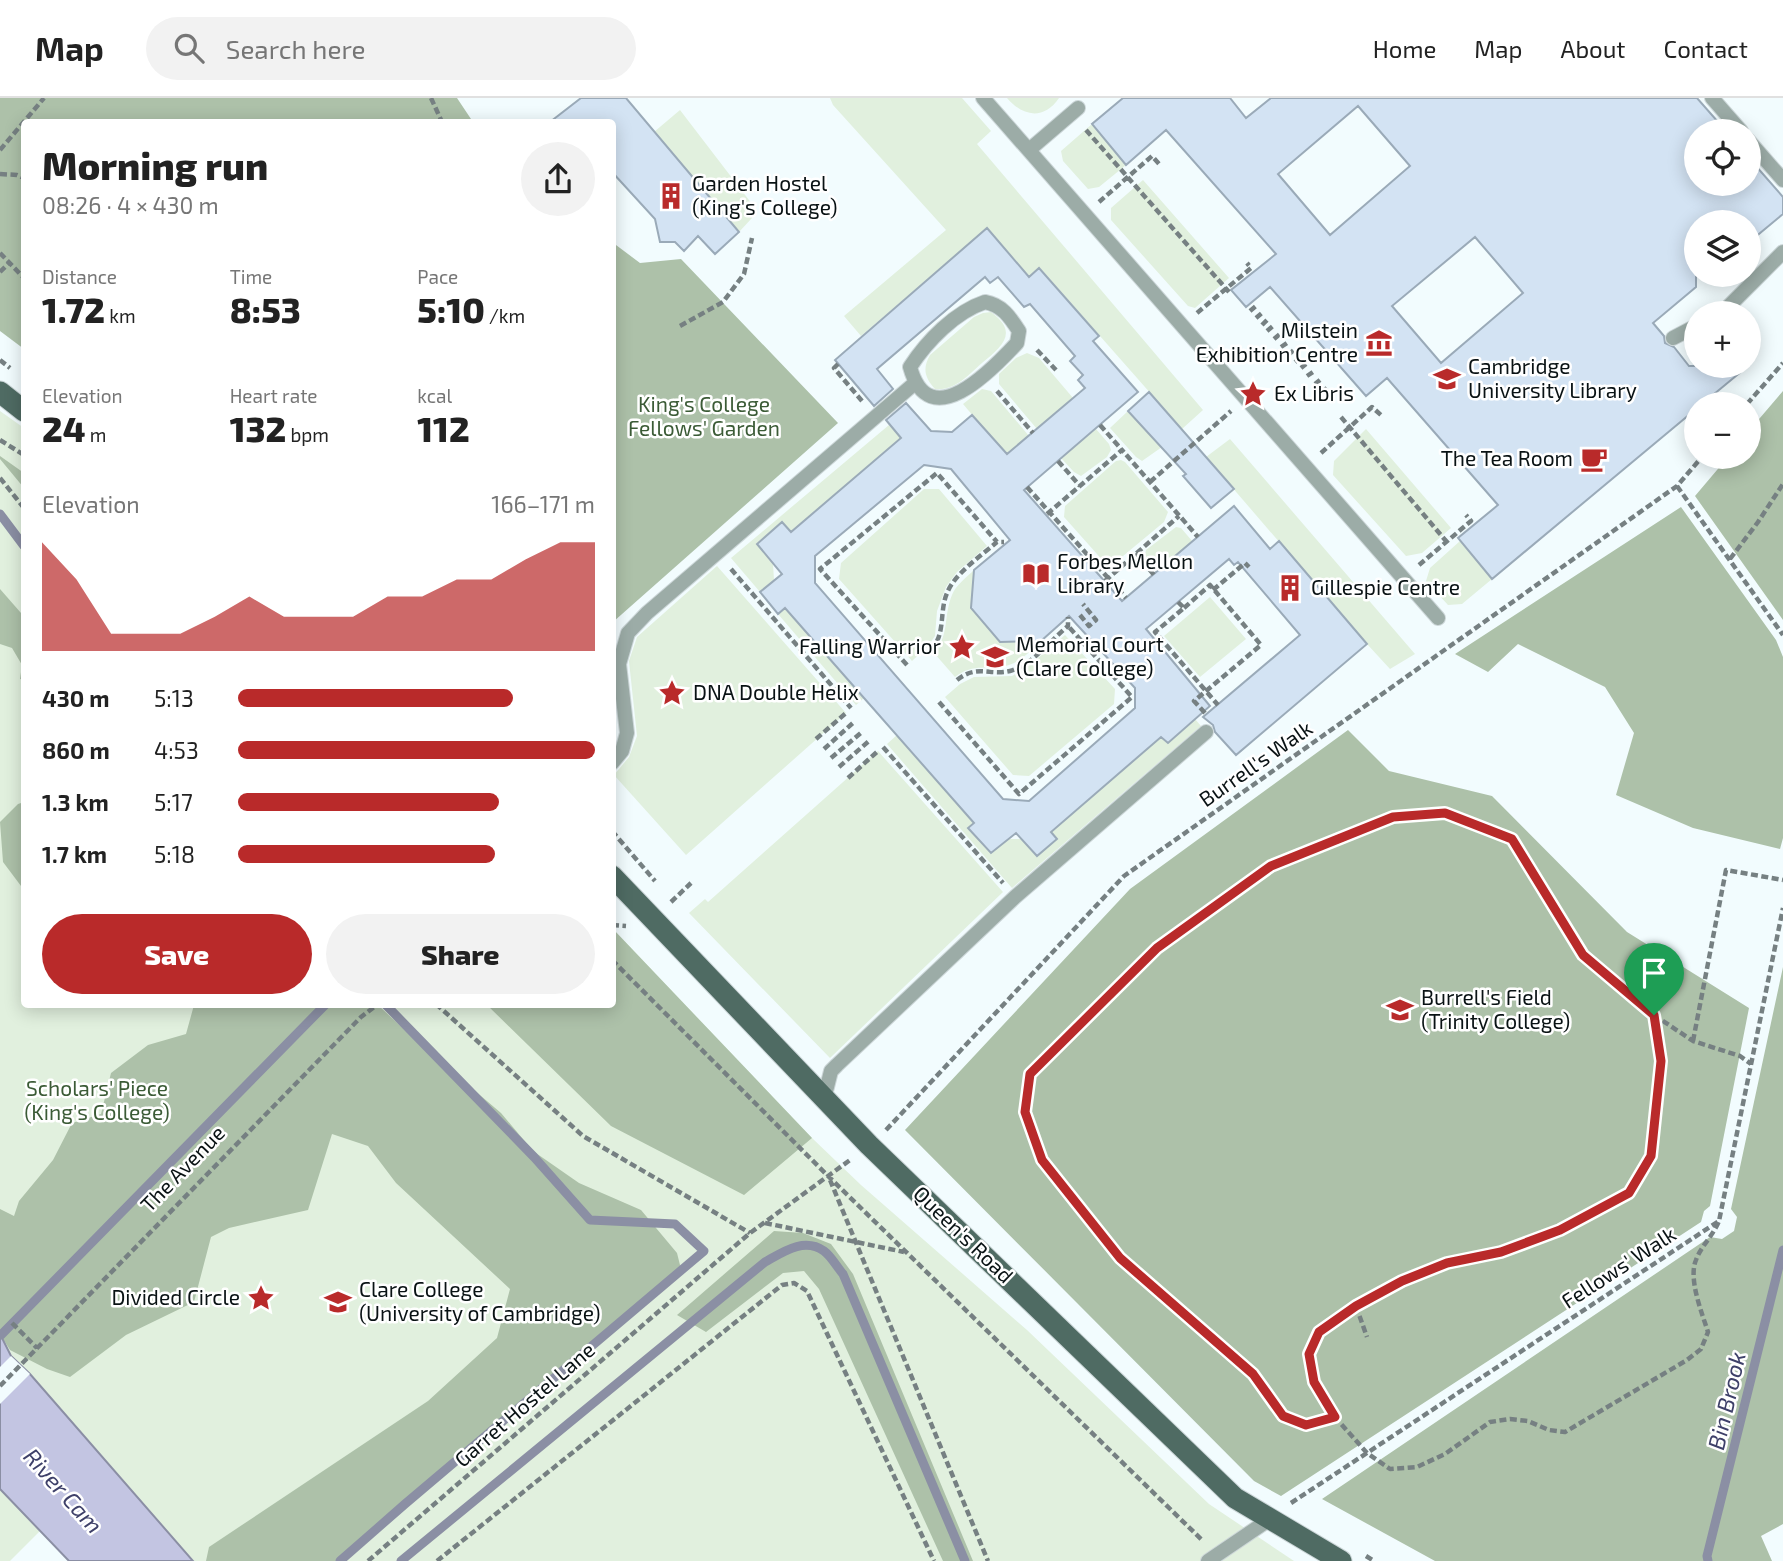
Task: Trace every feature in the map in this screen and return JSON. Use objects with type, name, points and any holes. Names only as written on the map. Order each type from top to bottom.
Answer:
[{"type":"main road","points":[[0,392],[21,409]]},
{"type":"main road","name":"Queen's Road","points":[[616,880],[869,1145],[1236,1498],[1341,1561]]},
{"type":"lane","points":[[983,98],[1438,618]]},
{"type":"lane","points":[[1712,98],[1730,119]]},
{"type":"lane","points":[[1029,150],[1075,111]]},
{"type":"lane","points":[[1761,155],[1783,180]]},
{"type":"lane","points":[[1734,301],[1783,252]]},
{"type":"lane","points":[[985,302],[996,304],[1009,316],[1019,331],[1017,343],[960,394],[944,400],[934,398],[915,383],[910,367],[923,348],[970,307],[985,302]]},
{"type":"lane","points":[[1673,338],[1684,332]]},
{"type":"lane","points":[[616,758],[622,751],[627,733],[619,664],[628,634],[647,613],[915,383]]},
{"type":"lane","points":[[824,1099],[831,1071],[1015,897],[1206,732]]},
{"type":"lane","points":[[1212,1558],[1269,1519]]},
{"type":"path","points":[[26,119],[44,98]]},
{"type":"path","points":[[431,98],[441,119]]},
{"type":"path","points":[[1075,111],[1227,290]]},
{"type":"path","points":[[0,150],[21,125]]},
{"type":"path","points":[[1085,215],[1152,156],[1161,166]]},
{"type":"path","points":[[0,174],[21,177]]},
{"type":"path","points":[[680,326],[723,302],[744,274],[752,238]]},
{"type":"path","points":[[0,253],[21,275]]},
{"type":"path","points":[[0,272],[9,262]]},
{"type":"path","points":[[1182,326],[1251,268],[1247,263]]},
{"type":"path","points":[[1250,312],[1256,306]]},
{"type":"path","points":[[1256,318],[1262,313]]},
{"type":"path","points":[[1262,325],[1267,320]]},
{"type":"path","points":[[1267,331],[1273,326]]},
{"type":"path","points":[[1274,339],[1280,334]]},
{"type":"path","points":[[1281,347],[1287,343]]},
{"type":"path","points":[[1288,355],[1294,350]]},
{"type":"path","points":[[1295,362],[1300,358]]},
{"type":"path","points":[[1758,392],[1783,363]]},
{"type":"path","points":[[838,364],[834,368],[876,417]]},
{"type":"path","points":[[1301,368],[1306,364]]},
{"type":"path","points":[[1307,376],[1313,372]]},
{"type":"path","points":[[983,374],[1032,433]]},
{"type":"path","points":[[1315,384],[1320,380]]},
{"type":"path","points":[[1150,482],[1245,398]]},
{"type":"path","points":[[1307,466],[1372,407],[1382,416]]},
{"type":"path","points":[[1341,417],[1447,541]]},
{"type":"path","points":[[1100,425],[1198,537]]},
{"type":"path","points":[[0,440],[21,453]]},
{"type":"path","points":[[1048,513],[1122,450]]},
{"type":"path","points":[[1058,461],[1080,486]]},
{"type":"path","name":"Burrell's Walk","points":[[869,1145],[1124,876],[1677,486],[1692,469]]},
{"type":"path","points":[[906,665],[820,569],[937,473],[997,542]]},
{"type":"path","points":[[0,478],[21,504]]},
{"type":"path","points":[[1730,559],[1783,484]]},
{"type":"path","points":[[1677,486],[1783,635]]},
{"type":"path","points":[[1027,487],[1106,579],[1126,598]]},
{"type":"path","points":[[1404,578],[1471,521],[1466,515]]},
{"type":"path","points":[[1106,579],[1179,516]]},
{"type":"path","points":[[931,650],[941,633],[941,615],[948,591],[961,575],[997,542],[1004,542]]},
{"type":"path","points":[[718,553],[851,708]]},
{"type":"path","points":[[1136,553],[1154,575]]},
{"type":"path","points":[[1213,590],[1245,563],[1249,567]]},
{"type":"path","points":[[1208,716],[1195,701],[1206,691],[1261,645],[1210,585],[1155,632],[1206,691],[1218,705]]},
{"type":"path","points":[[1178,602],[1184,608]]},
{"type":"path","points":[[1080,615],[1089,626],[1096,620],[1083,604]]},
{"type":"path","points":[[939,702],[1018,797],[1132,696],[1068,626],[1068,617]]},
{"type":"path","points":[[957,681],[976,670],[1009,671],[1024,665],[1068,626]]},
{"type":"path","points":[[816,739],[846,713]]},
{"type":"path","points":[[824,749],[854,722]]},
{"type":"path","points":[[831,758],[862,732]]},
{"type":"path","points":[[838,767],[869,740]]},
{"type":"path","points":[[848,778],[881,749],[1015,897]]},
{"type":"path","points":[[1335,1417],[1306,1425],[1283,1416],[1253,1374],[1120,1258],[1042,1160],[1025,1112],[1030,1074],[1157,948],[1271,866],[1393,817],[1445,813],[1512,839],[1583,955],[1654,1015],[1693,1041],[1740,1056],[1751,1064]]},
{"type":"path","points":[[1693,1041],[1726,870],[1783,880]]},
{"type":"path","points":[[1654,1015],[1661,1061],[1651,1156],[1629,1193],[1560,1230],[1501,1252],[1447,1263],[1402,1281],[1356,1306],[1319,1332],[1309,1354],[1314,1382],[1335,1417],[1367,1453],[1390,1469],[1417,1467],[1445,1454],[1490,1422],[1510,1419],[1528,1421],[1549,1430],[1565,1432],[1593,1418],[1701,1349],[1708,1332],[1695,1291],[1695,1261],[1714,1234],[1719,1221],[1783,908]]},
{"type":"path","points":[[616,964],[1212,1558]]},
{"type":"path","name":"The Avenue","points":[[0,1386],[373,1008]]},
{"type":"path","points":[[440,1008],[583,1136],[750,1233]]},
{"type":"path","name":"Garret Hostel Lane","points":[[368,1561],[750,1233],[869,1145]]},
{"type":"path","points":[[828,1176],[988,1561]]},
{"type":"path","name":"Fellows' Walk","points":[[1269,1519],[1719,1221]]},
{"type":"path","points":[[764,1222],[906,1252]]},
{"type":"path","points":[[437,1561],[782,1285],[794,1283],[807,1292],[934,1561]]},
{"type":"path","points":[[1356,1306],[1367,1337]]},
{"type":"path","points":[[12,1323],[37,1348]]},
{"type":"green space","points":[[0,98],[457,98],[471,119],[21,119],[21,347],[0,331]]},
{"type":"green space","points":[[830,98],[962,98],[991,131],[977,144],[1203,410],[1182,429],[1040,268],[1029,277],[987,228],[861,336],[844,316],[946,230],[833,105]]},
{"type":"green space","points":[[1007,98],[1059,98],[1047,110],[1033,113],[1020,109]]},
{"type":"green space","points":[[680,110],[752,204],[752,218],[739,232],[654,132]]},
{"type":"green space","points":[[1092,124],[1126,165],[1099,187],[1088,189],[1063,161],[1061,151]]},
{"type":"green space","points":[[1143,180],[1229,278],[1195,308],[1188,306],[1111,220],[1111,208]]},
{"type":"green space","name":"King's College Fellows' Garden","points":[[616,245],[640,263],[681,259],[838,423],[616,619]]},
{"type":"green space","points":[[991,312],[1000,320],[1006,333],[1001,345],[960,382],[949,388],[935,389],[926,373],[930,355],[974,317]]},
{"type":"green space","points":[[1027,353],[1039,358],[1073,398],[1037,429],[999,384],[999,374],[1016,358]]},
{"type":"green space","points":[[982,389],[991,391],[1029,436],[998,462],[991,437],[963,404]]},
{"type":"green space","points":[[1783,391],[1783,620],[1695,496],[1718,469],[1761,469],[1761,417]]},
{"type":"green space","name":"Scholars' Piece (King's College)","points":[[0,411],[21,426],[21,1008],[616,1008],[616,932],[812,1138],[861,1185],[1027,1330],[1209,1504],[1294,1561],[193,1561],[30,1374],[11,1356],[0,1334]]},
{"type":"green space","points":[[1128,411],[1162,447],[1142,461],[1110,428]]},
{"type":"green space","points":[[889,425],[901,438],[791,532],[782,522],[757,543],[773,564],[774,580],[760,592],[731,558]]},
{"type":"green space","points":[[1096,429],[1111,450],[1107,457],[1081,476],[1061,458]]},
{"type":"green space","points":[[1366,429],[1451,528],[1422,553],[1406,556],[1333,475],[1334,461]]},
{"type":"green space","points":[[1230,439],[1415,654],[1390,669],[1206,457]]},
{"type":"green space","points":[[0,456],[21,471],[21,484]]},
{"type":"green space","points":[[1121,460],[1168,512],[1164,522],[1111,566],[1105,563],[1064,517],[1065,506],[1116,461]]},
{"type":"green space","points":[[924,489],[939,489],[987,546],[957,572],[946,587],[937,611],[935,636],[912,661],[839,579],[841,563]]},
{"type":"green space","points":[[1681,507],[1776,640],[1783,657],[1783,838],[1780,849],[1693,828],[1616,795],[1634,733],[1605,687],[1518,644],[1488,672],[1455,654]]},
{"type":"green space","points":[[1176,527],[1181,528],[1193,542],[1158,572],[1145,555],[1146,550]]},
{"type":"green space","points":[[1460,541],[1492,579],[1462,604],[1448,605],[1426,581],[1430,568]]},
{"type":"green space","points":[[717,566],[846,713],[686,855],[616,777],[616,773],[629,757],[637,736],[629,661],[637,637]]},
{"type":"green space","points":[[974,570],[971,608],[1000,641],[1041,641],[1014,663],[1002,667],[975,668],[955,677],[934,653],[942,639],[949,603],[954,592]]},
{"type":"green space","points":[[0,589],[21,613],[21,663],[12,648],[0,644]]},
{"type":"green space","points":[[1210,597],[1246,639],[1200,677],[1164,636]]},
{"type":"green space","points":[[785,608],[864,698],[856,705],[778,614]]},
{"type":"green space","points":[[1065,635],[1115,689],[1114,704],[1029,776],[1013,775],[945,697],[960,684],[974,677],[1012,676],[1026,668]]},
{"type":"green space","points":[[1195,719],[1201,726],[1012,888],[887,744],[897,735],[974,823],[968,828],[991,853],[1008,839],[1022,839],[1051,832],[1161,737],[1168,743]]},
{"type":"green space","name":"Burrell's Field (Trinity College)","points":[[1348,730],[1389,771],[1492,796],[1627,932],[1749,1008],[1710,1206],[1704,1211],[1701,1222],[1281,1496],[1254,1481],[905,1130],[1130,889]]},
{"type":"green space","points":[[878,751],[1003,892],[830,1058],[689,913],[705,899],[708,902]]},
{"type":"green space","points":[[21,803],[21,886],[3,862],[0,822]]},
{"type":"green space","points":[[616,932],[812,1138],[744,1195],[611,1126],[490,1008],[616,1008]]},
{"type":"green space","points":[[1783,967],[1783,1524],[1761,1536],[1772,1561],[1435,1561],[1322,1499],[1710,1237],[1722,1239],[1734,1231],[1737,1217],[1731,1209]]},
{"type":"green space","points":[[193,1008],[381,1008],[501,1113],[533,1151],[579,1183],[641,1210],[677,1253],[681,1269],[340,1561],[206,1561],[209,1547],[428,1401],[497,1338],[510,1289],[396,1183],[368,1146],[332,1134],[308,1210],[229,1228],[211,1237],[194,1302],[126,1335],[70,1377],[47,1369],[10,1350],[0,1334],[0,1209],[14,1216],[19,1201],[53,1160],[72,1123],[101,1114],[111,1073],[148,1045],[186,1034]]},
{"type":"green space","points":[[774,1231],[803,1233],[831,1244],[853,1274],[973,1561],[943,1561],[819,1289],[804,1271],[783,1273],[706,1332],[677,1315]]},
{"type":"green space","points":[[0,1489],[40,1531],[10,1561],[0,1561]]},
{"type":"water","name":"River Cam","points":[[0,1334],[11,1356],[30,1374],[193,1561],[69,1561],[0,1489]]},
{"type":"pier","points":[[11,1356],[30,1374],[0,1404],[0,1367]]},
{"type":"building","name":"Garden Hostel (King's College)","points":[[581,98],[626,98],[739,232],[715,254],[698,236],[684,251],[675,242],[660,242],[655,219],[616,176],[616,119],[554,119]]},
{"type":"building","name":"Cambridge University Library","points":[[1123,98],[1230,98],[1246,118],[1271,98],[1697,98],[1715,119],[1684,119],[1684,196],[1761,196],[1761,172],[1783,197],[1783,214],[1761,232],[1761,210],[1684,210],[1684,287],[1696,287],[1653,323],[1664,336],[1665,343],[1674,347],[1684,360],[1684,378],[1733,378],[1717,392],[1684,392],[1684,419],[1492,579],[1458,538],[1498,505],[1387,378],[1366,396],[1270,287],[1246,307],[1231,290],[1276,254],[1166,130],[1126,165],[1092,124]],"holes":[[[1358,106],[1410,166],[1330,235],[1278,174]],[[1475,237],[1523,293],[1441,363],[1392,306]]]},
{"type":"building","points":[[987,228],[1029,277],[1039,268],[1099,336],[1093,341],[1138,392],[1024,490],[1122,601],[1234,506],[1270,549],[1279,541],[1367,644],[1236,755],[1215,732],[1213,725],[1203,717],[1300,635],[1238,562],[1234,565],[1229,559],[1146,629],[1210,706],[1168,743],[1161,737],[1051,832],[1057,839],[1037,856],[1016,833],[991,853],[968,828],[974,823],[785,608],[778,614],[760,592],[782,574],[757,544],[782,522],[791,532],[901,438],[886,420],[906,403],[931,431],[952,432],[972,415],[1007,454],[1085,388],[1078,380],[1083,375],[1070,361],[1075,356],[1030,304],[1024,307],[998,277],[990,283],[985,277],[877,369],[893,389],[874,406],[835,360]],"holes":[[[924,465],[951,469],[1010,540],[974,570],[971,608],[1000,642],[1041,641],[1069,616],[1135,688],[1135,708],[1029,801],[1003,799],[815,583],[815,556]]]},
{"type":"building","points":[[1149,392],[1234,489],[1211,508],[1183,476],[1186,474],[1128,411]]},
{"type":"waterway","points":[[0,514],[21,542]]},
{"type":"waterway","points":[[1,1335],[322,1008]]},
{"type":"waterway","points":[[340,1561],[704,1251],[675,1224],[590,1220],[534,1157],[389,1008]]},
{"type":"waterway","points":[[401,1561],[765,1262],[794,1248],[809,1245],[827,1253],[843,1274],[965,1561]]},
{"type":"waterway","name":"Bin Brook","points":[[1708,1561],[1707,1556],[1783,1250]]},
{"type":"place","name":"Garden Hostel (King's College)","points":[[671,196]]},
{"type":"place","name":"Milstein Exhibition Centre","points":[[1379,343]]},
{"type":"place","name":"Cambridge University Library","points":[[1447,379]]},
{"type":"place","name":"Ex Libris","points":[[1253,394]]},
{"type":"place","name":"The Tea Room","points":[[1594,459]]},
{"type":"place","name":"Forbes Mellon Library","points":[[1036,574]]},
{"type":"place","name":"Gillespie Centre","points":[[1290,588]]},
{"type":"place","name":"Falling Warrior","points":[[962,647]]},
{"type":"place","name":"Memorial Court (Clare College)","points":[[995,657]]},
{"type":"place","name":"DNA Double Helix","points":[[672,693]]},
{"type":"place","name":"Burrell's Field (Trinity College)","points":[[1400,1010]]},
{"type":"place","name":"Divided Circle","points":[[261,1298]]},
{"type":"place","name":"Clare College (University of Cambridge)","points":[[338,1302]]},
{"type":"route","points":[[1445,813],[1512,839],[1583,955],[1654,1015],[1661,1061],[1651,1156],[1629,1193],[1560,1230],[1501,1252],[1447,1263],[1402,1281],[1356,1306],[1319,1332],[1309,1354],[1314,1382],[1335,1417],[1306,1425],[1283,1416],[1253,1374],[1120,1258],[1042,1160],[1025,1112],[1030,1074],[1157,948],[1271,866],[1393,817],[1445,813]]}]
